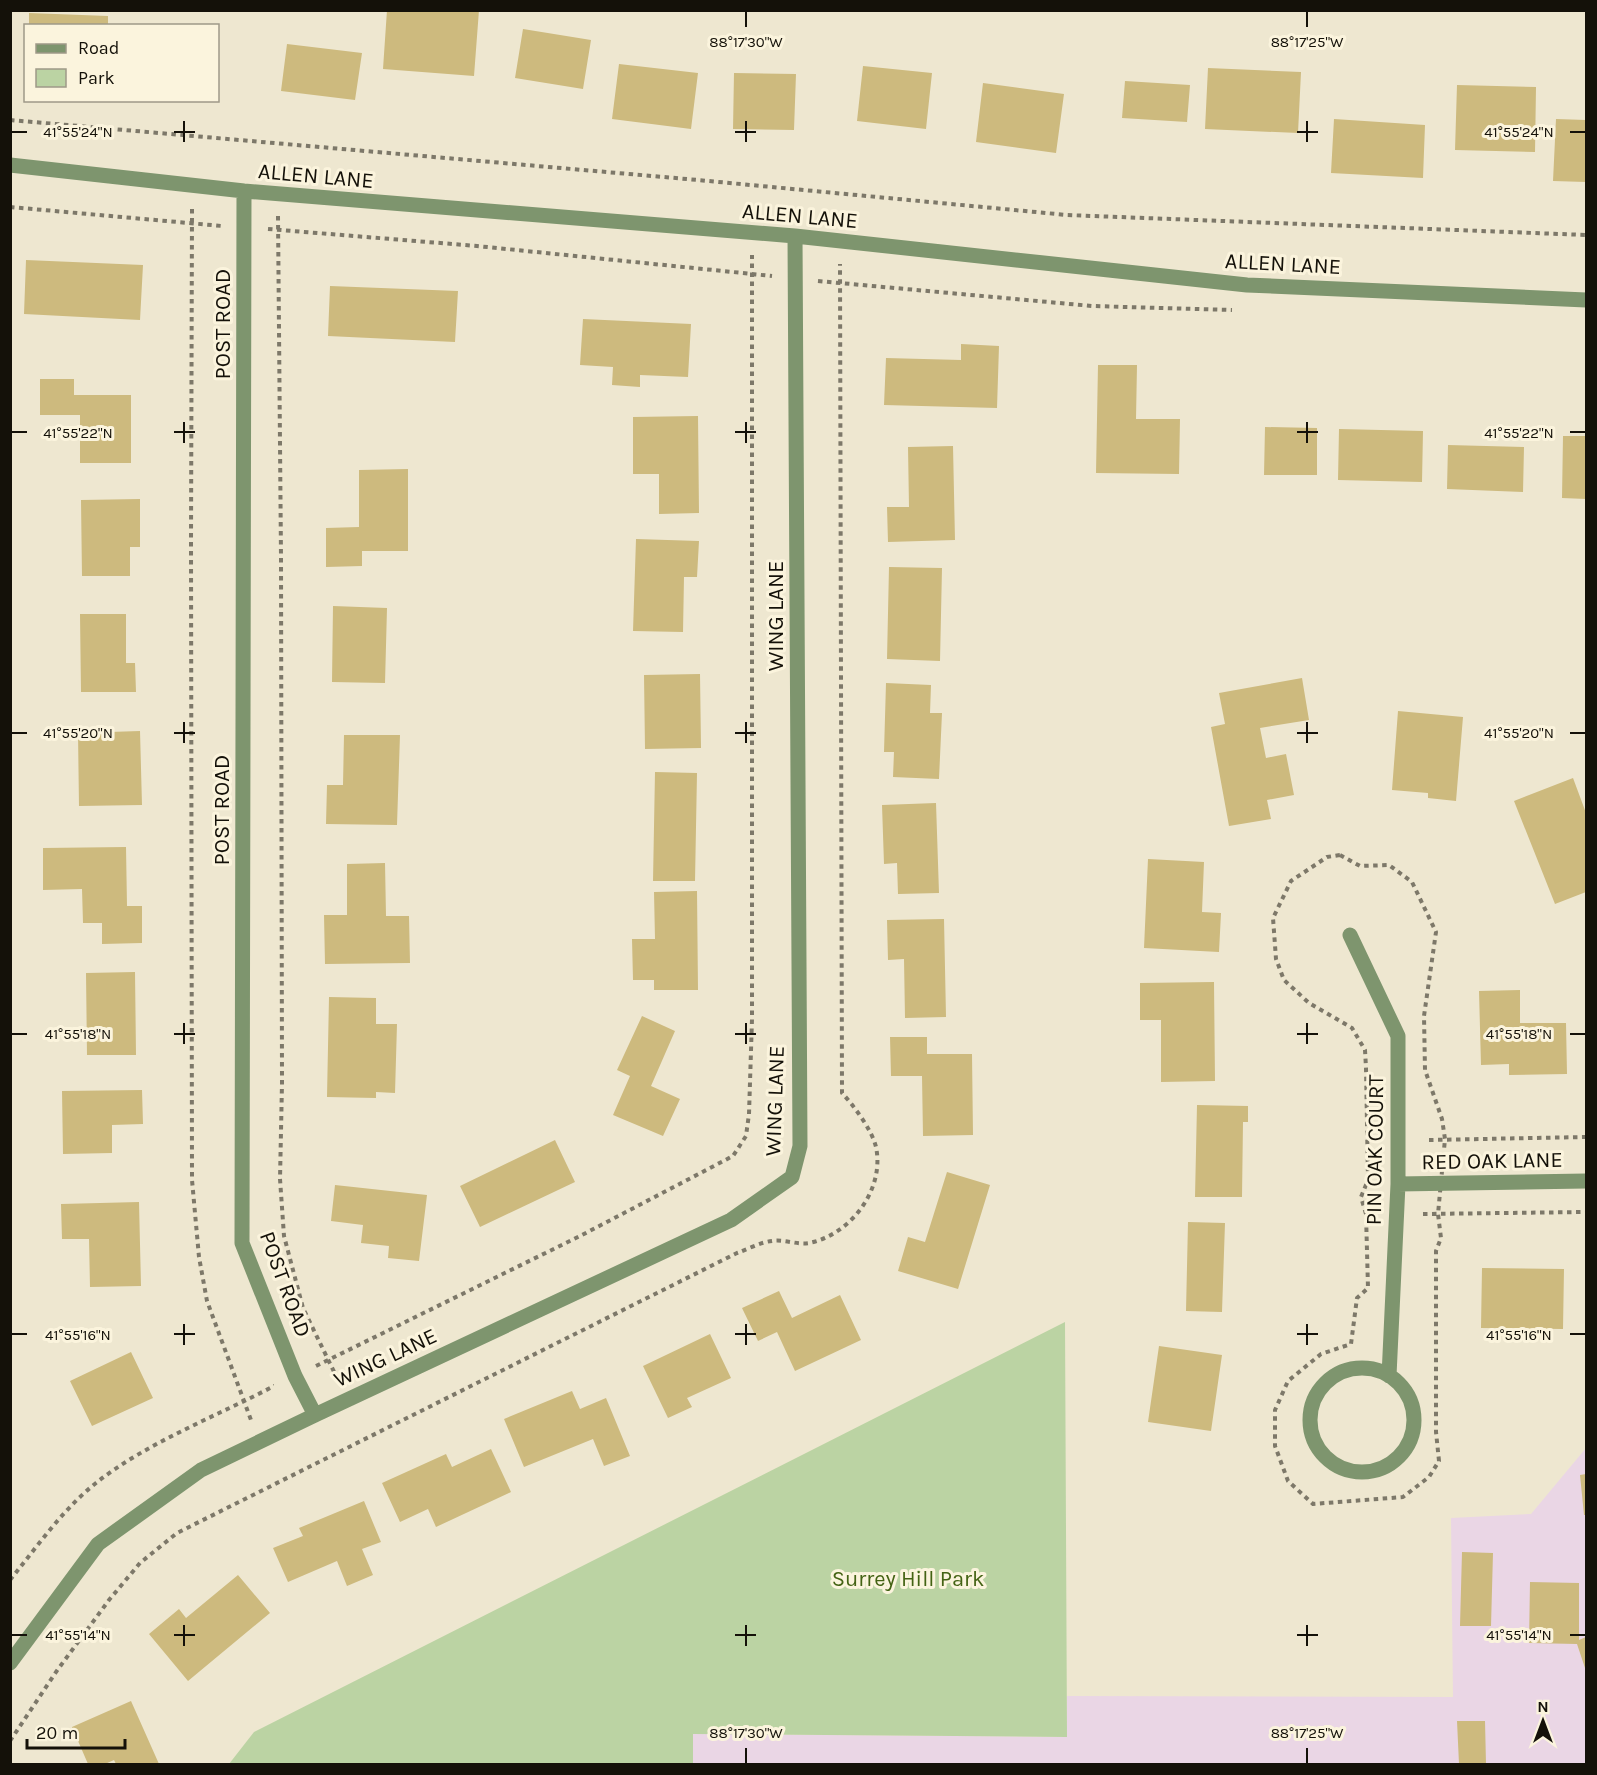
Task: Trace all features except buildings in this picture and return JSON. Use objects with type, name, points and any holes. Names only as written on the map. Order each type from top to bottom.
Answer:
[{"type":"street","name":"ALLEN LANE","points":[[10,165],[244,191],[795,236],[1247,285],[1587,300]]},
{"type":"street","name":"POST ROAD","points":[[244,191],[242,1243],[295,1376],[315,1414]]},
{"type":"street","name":"WING LANE","points":[[10,1663],[98,1544],[201,1470],[315,1414],[730,1220],[792,1177],[800,1146],[795,236]]},
{"type":"street","name":"PIN OAK COURT","points":[[1350,935],[1398,1036],[1398,1184],[1389,1376]]},
{"type":"street","name":"RED OAK LANE","points":[[1398,1184],[1587,1181]]},
{"type":"street","points":[[1350,1370],[1374,1370],[1389,1376],[1403,1387],[1412,1403],[1414,1420],[1411,1438],[1402,1454],[1388,1465],[1371,1471],[1353,1471],[1336,1465],[1323,1455],[1315,1441],[1311,1425],[1311,1409],[1317,1393],[1328,1381],[1350,1370]]},
{"type":"path","points":[[10,120],[1067,215],[1587,235]]},
{"type":"path","points":[[193,203],[191,223],[190,518],[192,1180],[199,1257],[207,1301],[252,1423]]},
{"type":"path","points":[[278,211],[281,546],[282,1083],[280,1179],[284,1236],[300,1298],[327,1360],[339,1380]]},
{"type":"path","points":[[10,1580],[67,1509],[96,1483],[134,1456],[706,1172],[733,1156],[746,1136],[749,1114],[752,1019],[752,251]]},
{"type":"path","points":[[10,1741],[56,1672],[109,1600],[140,1563],[177,1533],[737,1253],[772,1241],[808,1243],[830,1234],[858,1215],[870,1196],[876,1174],[876,1147],[854,1106],[842,1093],[840,261]]},
{"type":"path","points":[[1429,1140],[1587,1137]]},
{"type":"path","points":[[1423,1214],[1587,1212]]},
{"type":"shaded area","points":[[1586,1448],[1586,1764],[693,1764],[693,1734],[1066,1737],[1067,1696],[1453,1697],[1451,1518],[1531,1514]]},
{"type":"green space","name":"Surrey Hill Park","points":[[1065,1322],[1067,1737],[693,1734],[693,1764],[229,1764],[254,1732]]}]
